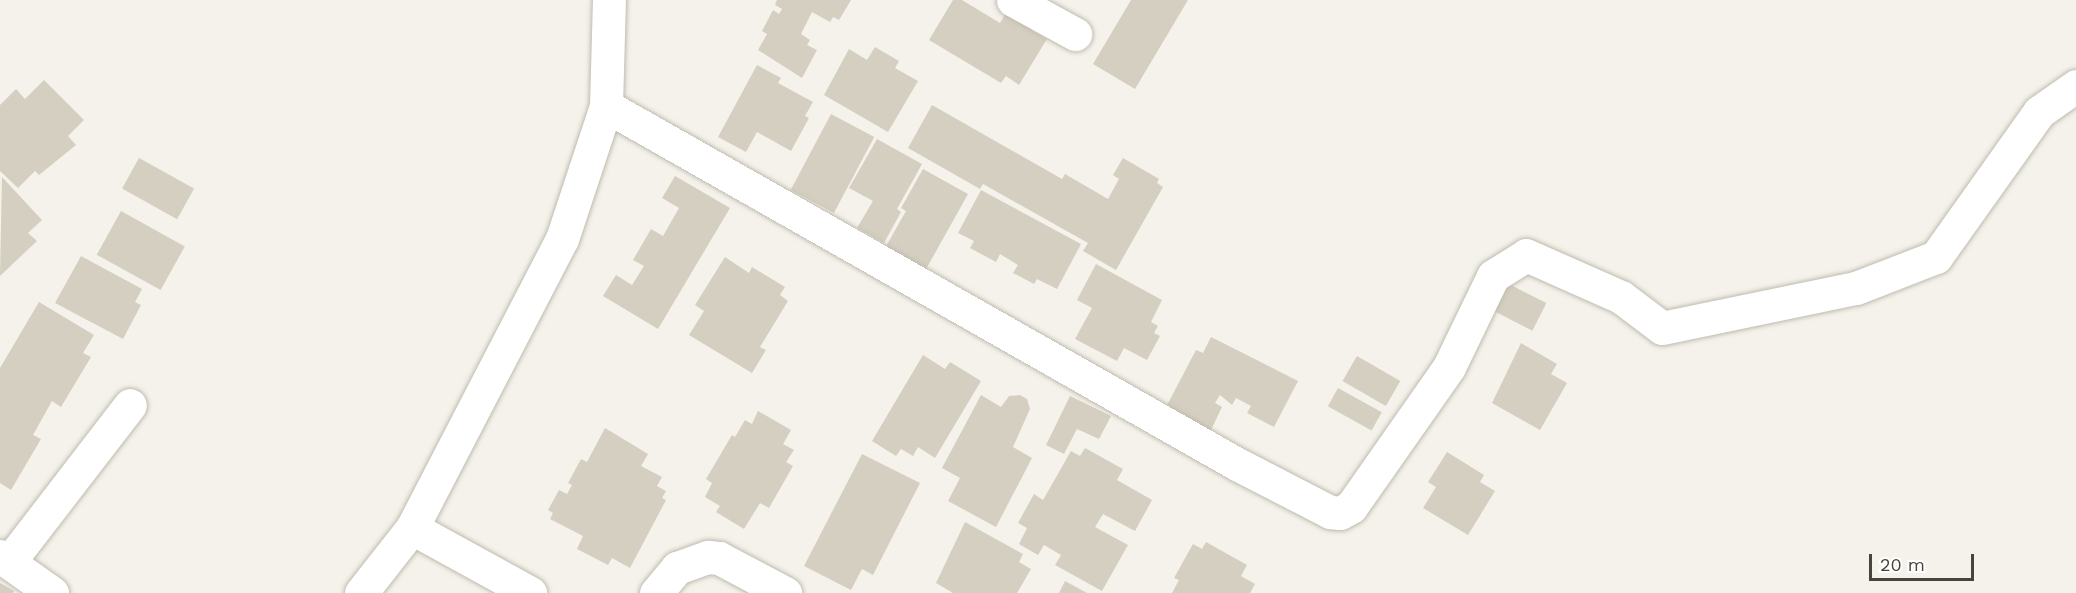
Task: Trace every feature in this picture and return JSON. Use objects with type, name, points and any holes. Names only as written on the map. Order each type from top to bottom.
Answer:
[{"type":"street","points":[[361,593],[412,528],[562,238],[606,106],[609,0]]},
{"type":"street","points":[[1013,0],[1075,34]]},
{"type":"street","points":[[606,106],[1237,464],[1330,512],[1341,513],[1351,507],[1449,367],[1492,276],[1526,255],[1621,297],[1662,328],[1856,288],[1936,257],[2039,112],[2076,86]]},
{"type":"street","points":[[52,593],[4,559],[130,405]]},
{"type":"street","points":[[412,528],[530,593]]},
{"type":"street","points":[[656,593],[677,568],[708,557],[719,558],[785,593]]},
{"type":"building","points":[[777,0],[851,0],[839,20],[833,17],[830,22],[812,12],[801,34],[810,40],[807,45],[817,50],[802,78],[758,50],[767,34],[762,31],[773,10],[779,14],[782,9],[775,5]]},
{"type":"building","points":[[953,0],[962,0],[1000,23],[1009,8],[1035,23],[1031,30],[1047,39],[1019,85],[1006,76],[1001,83],[929,40]]},
{"type":"building","points":[[1131,0],[1188,0],[1135,89],[1093,64]]},
{"type":"building","points":[[875,47],[899,61],[895,68],[918,81],[888,132],[824,95],[849,49],[867,60]]},
{"type":"building","points":[[757,65],[781,78],[778,83],[813,102],[805,116],[809,118],[791,151],[757,132],[746,152],[718,137]]},
{"type":"building","points":[[44,80],[84,120],[68,136],[76,145],[39,175],[35,171],[18,188],[0,171],[0,105],[16,89],[25,99]]},
{"type":"building","points":[[932,105],[1062,179],[1065,174],[1108,199],[1119,179],[1113,175],[1123,158],[1159,179],[1157,183],[1163,187],[1116,270],[1083,251],[1088,243],[983,184],[980,189],[908,148]]},
{"type":"building","points":[[831,114],[874,137],[834,213],[791,190]]},
{"type":"building","points":[[877,139],[922,164],[897,209],[901,212],[884,243],[857,228],[873,201],[849,188]]},
{"type":"building","points":[[139,158],[194,189],[177,219],[122,189]]},
{"type":"building","points":[[923,169],[968,194],[925,271],[885,248],[906,211],[901,208]]},
{"type":"building","points":[[675,176],[730,208],[658,329],[603,296],[616,275],[632,285],[644,266],[633,260],[651,229],[663,236],[679,208],[662,198]]},
{"type":"building","points":[[2,177],[42,220],[28,233],[37,241],[0,276]]},
{"type":"building","points":[[981,190],[1081,244],[1057,289],[1037,279],[1034,284],[1013,273],[1018,265],[1000,254],[996,262],[970,248],[974,241],[958,233]]},
{"type":"building","points":[[121,211],[185,246],[161,290],[97,255]]},
{"type":"building","points":[[81,256],[142,289],[135,302],[141,305],[123,339],[55,303]]},
{"type":"building","points":[[725,257],[749,273],[752,267],[785,287],[780,295],[788,301],[760,347],[766,350],[752,373],[689,335],[704,311],[695,305]]},
{"type":"building","points":[[1096,264],[1162,300],[1151,322],[1158,326],[1154,333],[1160,336],[1147,360],[1124,348],[1117,361],[1075,339],[1092,308],[1077,300]]},
{"type":"building","points":[[1509,284],[1546,303],[1532,331],[1495,312]]},
{"type":"building","points":[[39,302],[94,335],[83,353],[91,357],[61,407],[52,401],[33,435],[41,439],[11,490],[0,483],[0,368]]},
{"type":"building","points":[[1211,337],[1298,381],[1274,427],[1247,413],[1251,406],[1236,398],[1232,405],[1220,395],[1215,403],[1222,407],[1210,432],[1165,409],[1196,350],[1203,353]]},
{"type":"building","points":[[1521,343],[1557,364],[1551,374],[1567,383],[1540,430],[1492,403]]},
{"type":"building","points":[[923,355],[945,369],[950,362],[981,381],[935,458],[918,447],[913,456],[901,449],[896,456],[872,441]]},
{"type":"building","points":[[1357,356],[1400,381],[1386,406],[1342,381]]},
{"type":"building","points":[[1338,388],[1382,412],[1372,431],[1328,406]]},
{"type":"building","points":[[981,395],[1001,407],[1009,396],[1020,395],[1027,399],[1030,409],[1013,447],[1032,458],[996,527],[948,501],[960,478],[942,468]]},
{"type":"building","points":[[1070,396],[1111,416],[1099,439],[1077,429],[1064,454],[1046,445]]},
{"type":"building","points":[[758,411],[791,430],[783,444],[794,450],[786,462],[793,466],[769,508],[760,503],[744,529],[716,512],[720,506],[705,497],[712,483],[706,479],[732,435],[735,437],[745,420],[752,424]]},
{"type":"building","points":[[605,428],[648,454],[641,466],[662,477],[657,486],[666,491],[662,498],[666,500],[630,568],[612,558],[608,565],[577,549],[583,536],[550,519],[553,513],[548,510],[559,490],[567,494],[572,485],[568,483],[581,459],[587,462]]},
{"type":"building","points":[[1085,448],[1123,469],[1117,480],[1152,500],[1135,531],[1103,514],[1095,527],[1128,545],[1102,591],[1055,565],[1061,555],[1044,545],[1038,555],[1019,544],[1027,528],[1018,523],[1034,494],[1043,500],[1071,451],[1080,456]]},
{"type":"building","points":[[1447,452],[1484,475],[1480,482],[1495,491],[1468,535],[1423,508],[1436,487],[1428,482]]},
{"type":"building","points":[[862,454],[920,483],[873,575],[862,569],[851,590],[804,566]]},
{"type":"building","points":[[965,522],[1023,554],[1019,562],[1031,569],[1017,593],[953,593],[936,583]]},
{"type":"building","points":[[1206,542],[1247,565],[1241,576],[1255,584],[1250,593],[1172,593],[1179,580],[1174,578],[1193,544],[1202,549]]},
{"type":"building","points":[[1065,581],[1087,593],[1059,593]]},
{"type":"building","points":[[0,583],[14,591],[13,593],[0,593]]}]
